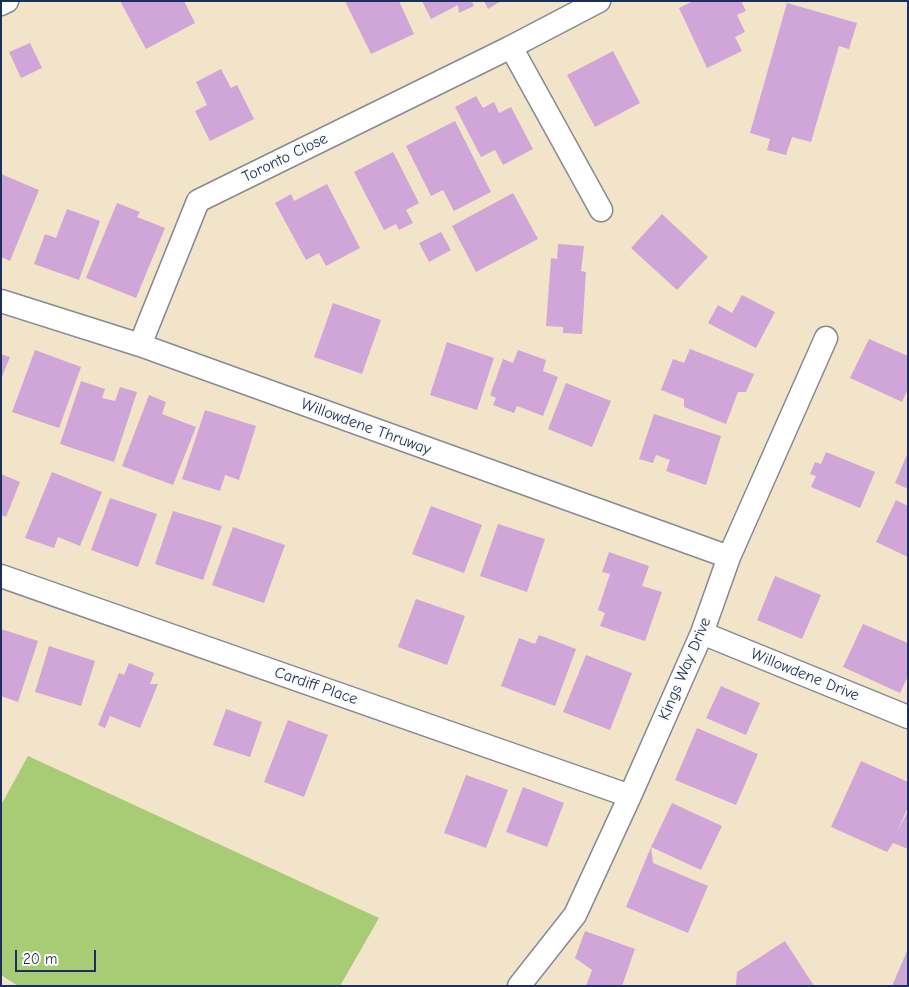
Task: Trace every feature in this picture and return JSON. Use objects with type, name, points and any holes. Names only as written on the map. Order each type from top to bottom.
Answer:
[{"type":"street","points":[[1,4],[7,1]]},
{"type":"street","name":"Toronto Close","points":[[140,345],[198,201],[512,47],[599,1]]},
{"type":"street","points":[[512,47],[601,210]]},
{"type":"street","name":"Willowdene Thruway","points":[[1,301],[140,345],[728,558]]},
{"type":"street","name":"Kings Way Drive","points":[[520,986],[575,915],[702,633],[728,558],[826,338]]},
{"type":"street","name":"Cardiff Place","points":[[1,576],[630,796]]},
{"type":"street","name":"Willowdene Drive","points":[[702,633],[908,717]]},
{"type":"green space","points":[[28,756],[379,918],[340,986],[18,986],[1,975],[1,805]]},
{"type":"building","points":[[120,1],[184,1],[195,23],[146,49]]},
{"type":"building","points":[[345,1],[399,1],[414,34],[371,54]]},
{"type":"building","points":[[422,1],[472,1],[474,6],[459,13],[458,5],[431,19]]},
{"type":"building","points":[[484,1],[501,1],[488,9]]},
{"type":"building","points":[[693,1],[741,1],[746,11],[737,15],[745,32],[735,37],[742,51],[707,68],[679,8]]},
{"type":"building","points":[[787,3],[857,23],[849,49],[839,46],[811,142],[792,137],[786,155],[767,150],[770,139],[750,133]]},
{"type":"building","points":[[30,43],[42,68],[21,78],[9,52]]},
{"type":"building","points":[[613,51],[640,103],[595,127],[567,75]]},
{"type":"building","points":[[221,69],[231,88],[237,85],[254,119],[210,141],[195,111],[207,105],[196,82]]},
{"type":"building","points":[[476,96],[483,108],[494,102],[499,113],[511,107],[533,149],[503,165],[495,150],[481,157],[455,107]]},
{"type":"building","points":[[455,121],[491,192],[454,211],[443,190],[431,196],[406,146]]},
{"type":"building","points":[[393,152],[419,203],[406,210],[413,223],[399,230],[396,224],[384,230],[354,172]]},
{"type":"building","points":[[1,174],[39,190],[10,261],[1,257]]},
{"type":"building","points":[[327,184],[360,248],[326,266],[319,253],[306,260],[275,203],[291,194],[294,201]]},
{"type":"building","points":[[513,193],[538,239],[476,272],[452,226]]},
{"type":"building","points":[[117,203],[140,212],[137,217],[165,228],[136,298],[86,278]]},
{"type":"building","points":[[67,209],[100,221],[79,280],[34,264],[45,234],[56,238]]},
{"type":"building","points":[[662,214],[708,257],[677,290],[631,248]]},
{"type":"building","points":[[441,232],[451,250],[429,262],[419,243]]},
{"type":"building","points":[[558,244],[584,246],[581,271],[586,272],[582,334],[563,333],[563,327],[546,326],[551,258],[557,259]]},
{"type":"building","points":[[742,295],[775,312],[756,348],[708,323],[718,305],[732,313]]},
{"type":"building","points":[[333,303],[381,320],[362,374],[314,357]]},
{"type":"building","points":[[869,339],[908,356],[908,389],[902,402],[850,378]]},
{"type":"building","points":[[447,342],[494,358],[477,410],[430,395]]},
{"type":"building","points":[[690,349],[754,374],[746,392],[738,392],[726,424],[684,407],[684,399],[661,390],[673,359],[684,363]]},
{"type":"building","points":[[35,350],[81,367],[59,428],[12,412]]},
{"type":"building","points":[[518,350],[546,360],[543,371],[558,377],[543,416],[517,406],[514,413],[493,405],[496,398],[490,395],[503,359],[513,363]]},
{"type":"building","points":[[1,354],[10,357],[1,379]]},
{"type":"building","points":[[81,381],[105,389],[102,398],[115,401],[120,387],[137,392],[114,462],[60,444]]},
{"type":"building","points":[[566,383],[611,401],[592,447],[548,429]]},
{"type":"building","points":[[149,395],[166,402],[162,414],[196,427],[173,485],[122,466]]},
{"type":"building","points":[[205,410],[256,426],[239,480],[225,475],[220,491],[182,479]]},
{"type":"building","points":[[654,414],[721,436],[706,485],[666,471],[670,460],[656,455],[653,463],[639,459]]},
{"type":"building","points":[[826,452],[875,472],[860,508],[811,487],[816,476],[810,474],[815,462],[821,464]]},
{"type":"building","points":[[908,452],[908,489],[895,483]]},
{"type":"building","points":[[52,472],[102,492],[80,546],[58,537],[54,548],[25,538]]},
{"type":"building","points":[[1,474],[20,482],[6,517],[1,515]]},
{"type":"building","points":[[110,498],[157,514],[138,567],[91,550]]},
{"type":"building","points":[[896,500],[908,506],[908,557],[876,542]]},
{"type":"building","points":[[431,506],[482,525],[464,573],[412,554]]},
{"type":"building","points":[[173,511],[222,526],[203,580],[155,564]]},
{"type":"building","points":[[498,524],[545,539],[527,592],[480,576]]},
{"type":"building","points":[[233,527],[285,545],[264,603],[212,585]]},
{"type":"building","points":[[609,552],[649,566],[642,586],[662,592],[645,641],[600,626],[605,613],[598,610],[610,574],[602,572]]},
{"type":"building","points":[[775,576],[821,595],[802,639],[757,620]]},
{"type":"building","points":[[416,599],[465,616],[447,665],[398,647]]},
{"type":"building","points":[[863,624],[908,643],[908,676],[900,693],[843,667]]},
{"type":"building","points":[[1,629],[38,641],[18,702],[1,696]]},
{"type":"building","points":[[539,635],[576,649],[555,706],[501,686],[519,638],[535,644]]},
{"type":"building","points":[[49,646],[95,661],[81,706],[35,692]]},
{"type":"building","points":[[586,655],[632,673],[610,730],[563,712]]},
{"type":"building","points":[[129,663],[154,673],[150,684],[158,684],[140,728],[110,716],[105,728],[98,725],[119,673],[124,675]]},
{"type":"building","points":[[721,686],[760,703],[746,735],[706,718]]},
{"type":"building","points":[[226,709],[262,722],[250,757],[213,745]]},
{"type":"building","points":[[288,720],[328,735],[304,797],[264,782]]},
{"type":"building","points":[[697,728],[758,754],[736,805],[675,780]]},
{"type":"building","points":[[861,761],[908,782],[908,807],[897,832],[908,811],[908,849],[893,843],[887,852],[831,827]]},
{"type":"building","points":[[466,775],[508,790],[486,848],[444,833]]},
{"type":"building","points":[[523,787],[564,803],[547,847],[506,832]]},
{"type":"building","points":[[672,803],[722,826],[701,870],[651,847]]},
{"type":"building","points":[[651,847],[653,863],[708,886],[688,933],[626,907]]},
{"type":"building","points":[[585,931],[635,949],[622,986],[586,986],[592,970],[575,958]]},
{"type":"building","points":[[785,941],[814,986],[736,986],[737,972]]},
{"type":"building","points":[[908,949],[908,986],[892,986]]}]
